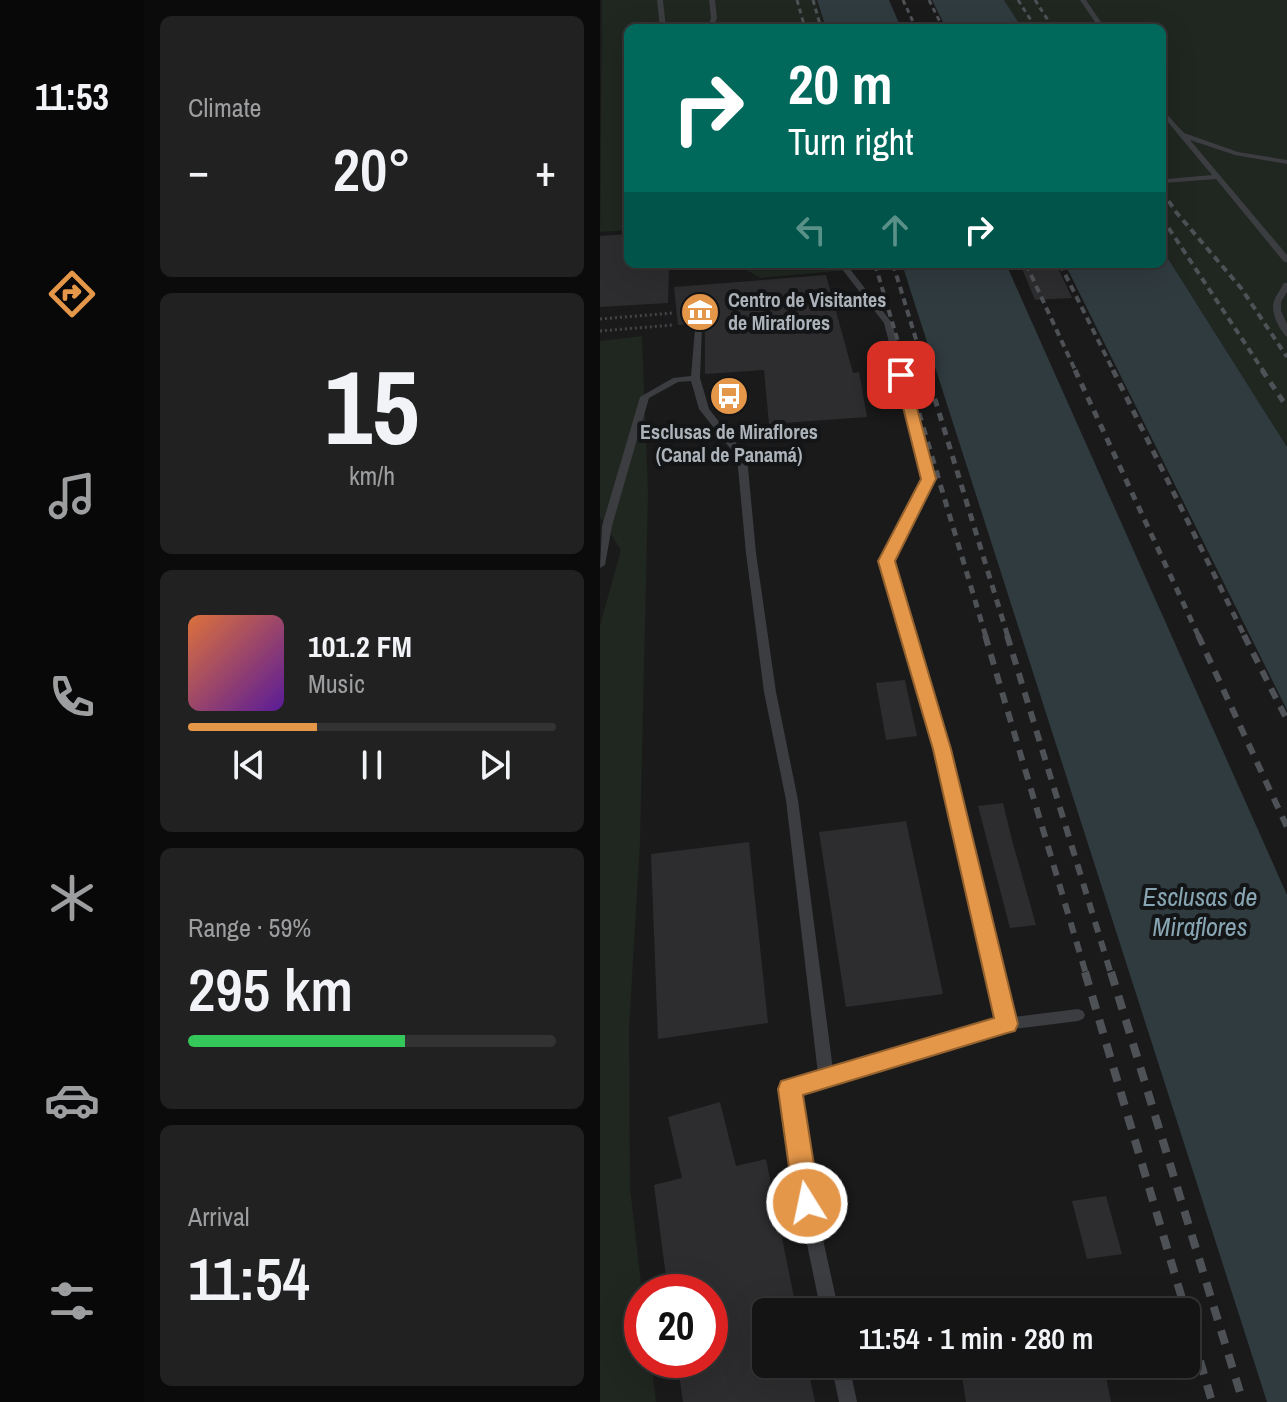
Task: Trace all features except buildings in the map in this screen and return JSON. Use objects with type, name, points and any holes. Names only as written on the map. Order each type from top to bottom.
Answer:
[{"type":"lane","points":[[660,0],[663,24]]},
{"type":"lane","points":[[712,0],[717,21],[714,24]]},
{"type":"lane","points":[[1083,0],[1099,24]]},
{"type":"lane","points":[[1166,116],[1287,260]]},
{"type":"lane","points":[[1180,133],[1237,154],[1287,162]]},
{"type":"lane","points":[[1167,181],[1219,177]]},
{"type":"lane","points":[[845,268],[888,323],[929,479],[886,561],[942,749],[1007,1024]]},
{"type":"lane","points":[[1287,285],[1277,302],[1277,311],[1287,334]]},
{"type":"lane","points":[[699,329],[695,378],[709,418],[742,457],[751,553],[770,692],[792,800],[826,1079]]},
{"type":"lane","points":[[600,565],[607,526],[645,397],[676,380],[695,378]]},
{"type":"lane","points":[[827,1298],[801,1176],[790,1089],[1007,1024],[1078,1015]]},
{"type":"lane","points":[[843,1378],[848,1402]]},
{"type":"path","points":[[600,319],[673,313]]},
{"type":"path","points":[[600,331],[673,325]]},
{"type":"shaded area","points":[[602,0],[816,0],[823,24],[624,24],[624,230],[600,232]]},
{"type":"shaded area","points":[[1004,0],[1287,0],[1287,447],[1166,255],[1166,24],[1019,24]]},
{"type":"shaded area","points":[[743,268],[871,268],[760,278]]},
{"type":"shaded area","points":[[642,336],[648,493],[640,843],[629,1029],[630,1187],[640,1274],[624,1274],[624,1378],[653,1378],[656,1402],[600,1402],[600,625],[621,550],[600,517],[600,341]]},
{"type":"water","points":[[817,0],[889,0],[899,24],[825,24]]},
{"type":"water","points":[[932,0],[1004,0],[1019,24],[944,24]]},
{"type":"water","points":[[1166,255],[1287,447],[1287,710],[1067,268],[1166,268]]},
{"type":"water","name":"Esclusas de Miraflores","points":[[903,268],[1008,268],[1287,895],[1287,1402],[1267,1402]]},
{"type":"railway","points":[[797,0],[804,24]]},
{"type":"railway","points":[[813,0],[820,24]]},
{"type":"railway","points":[[903,0],[914,24]]},
{"type":"railway","points":[[929,0],[941,24]]},
{"type":"railway","points":[[1018,0],[1033,24]]},
{"type":"railway","points":[[1035,0],[1050,24]]},
{"type":"railway","points":[[1166,197],[1241,288],[1287,357]]},
{"type":"railway","points":[[1166,224],[1264,372]]},
{"type":"railway","points":[[876,268],[907,372]]},
{"type":"railway","points":[[894,268],[926,372]]},
{"type":"railway","points":[[1028,268],[1076,372]]},
{"type":"railway","points":[[1062,268],[1113,370]]},
{"type":"railway","points":[[906,370],[986,637]]},
{"type":"railway","points":[[926,370],[1008,637]]},
{"type":"railway","points":[[1075,370],[1199,637]]},
{"type":"railway","points":[[1113,370],[1244,636]]},
{"type":"railway","points":[[1262,370],[1287,407]]},
{"type":"railway","points":[[985,635],[1086,974]]},
{"type":"railway","points":[[1007,635],[1111,974]]},
{"type":"railway","points":[[1198,635],[1287,827]]},
{"type":"railway","points":[[1244,636],[1287,720]]},
{"type":"railway","points":[[1085,972],[1182,1298]]},
{"type":"railway","points":[[1111,972],[1243,1402]]},
{"type":"railway","points":[[1200,1361],[1212,1402]]},
{"type":"place","name":"Centro de Visitantes de Miraflores","points":[[700,312]]},
{"type":"place","name":"Esclusas de Miraflores (Canal de Panamá)","points":[[729,396]]},
{"type":"route","points":[[807,1203],[790,1089],[1007,1024],[942,749],[886,561],[929,479],[901,375]]}]
